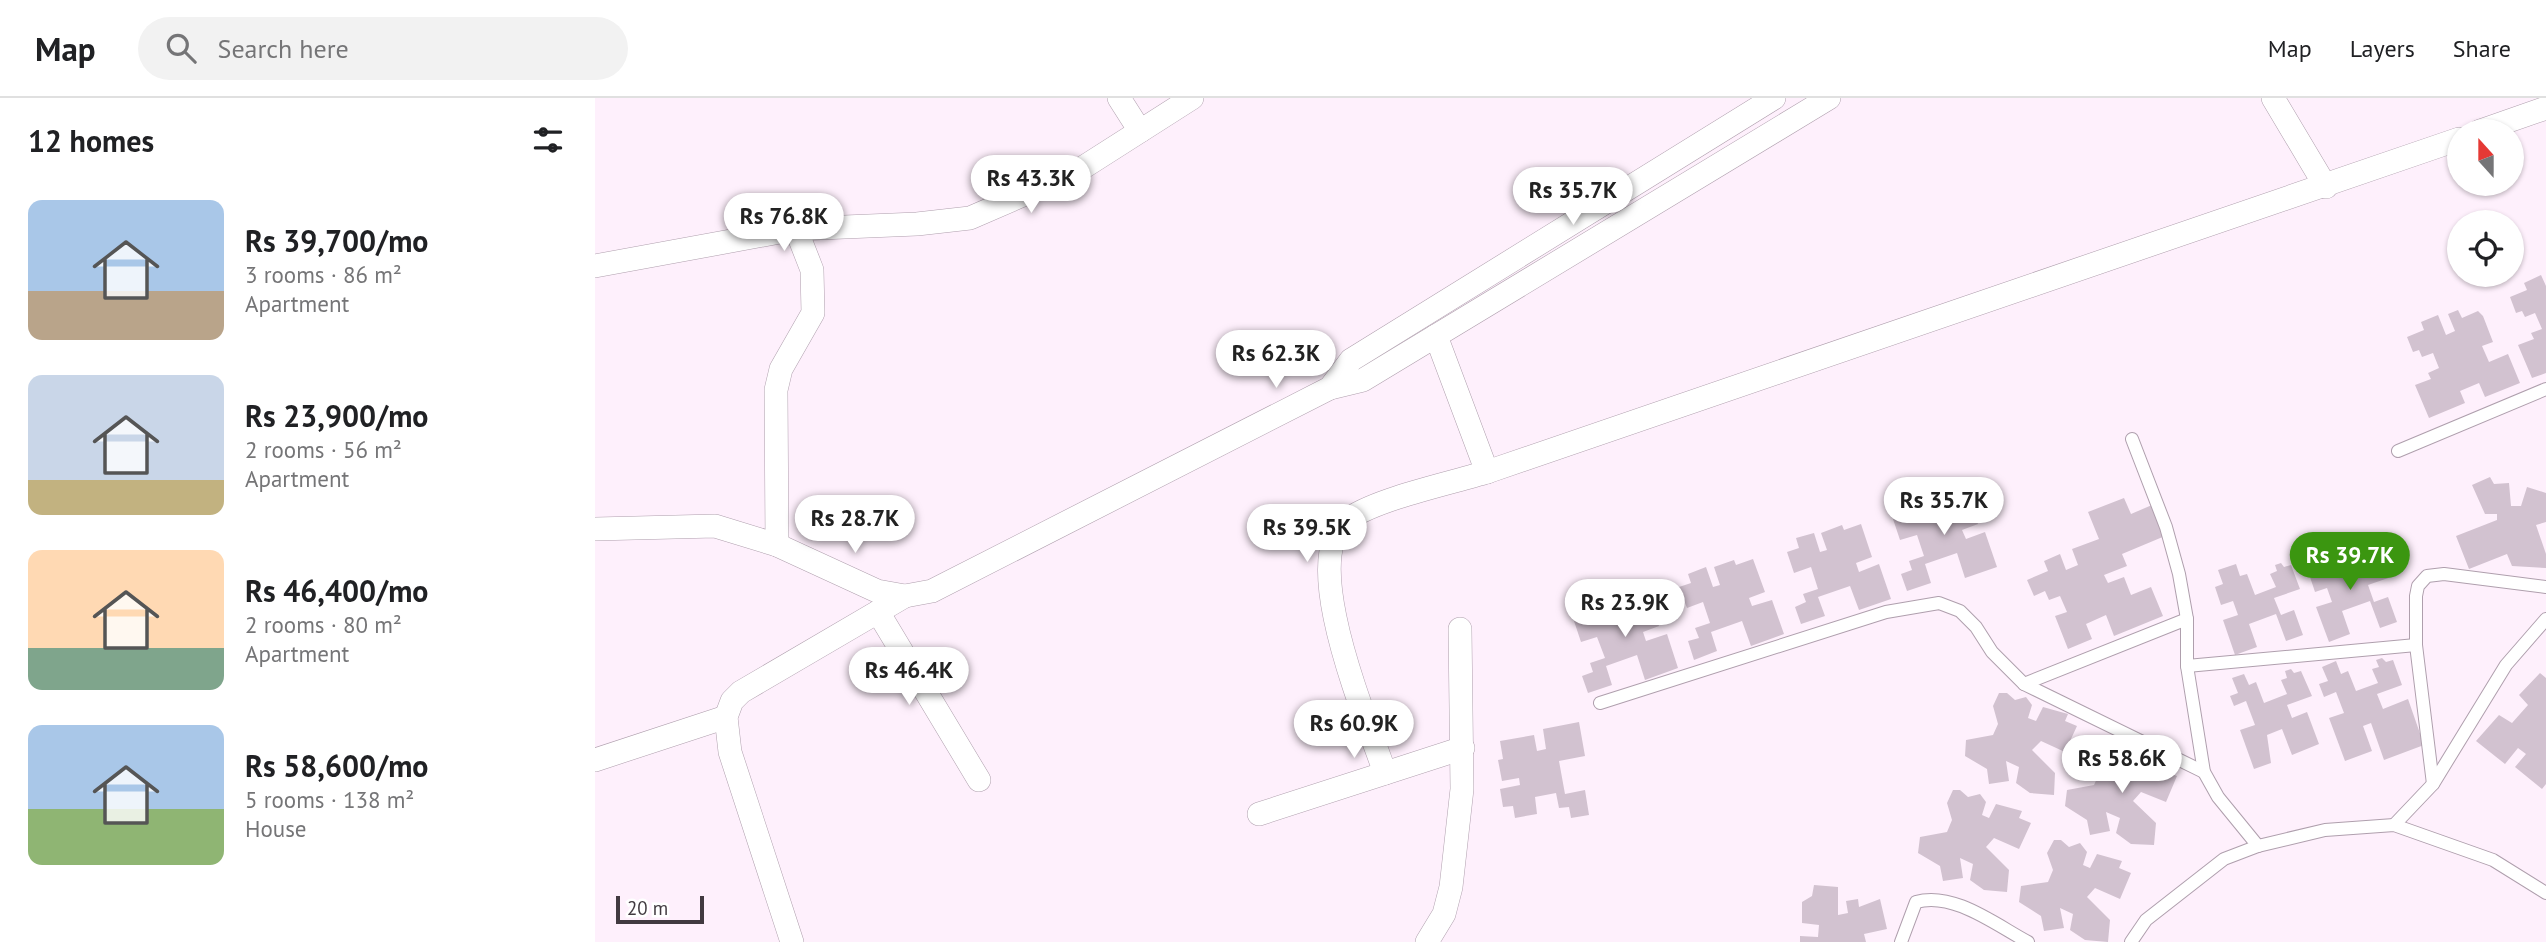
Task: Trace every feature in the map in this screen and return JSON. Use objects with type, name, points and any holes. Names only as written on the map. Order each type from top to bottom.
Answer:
[{"type":"street","points":[[1119,98],[1140,131]]},
{"type":"street","points":[[595,266],[796,229],[917,224],[970,218],[1076,172],[1192,98]]},
{"type":"street","points":[[1329,388],[1351,360],[1774,98]]},
{"type":"street","points":[[792,942],[730,752],[726,717],[732,701],[741,692],[905,596],[932,591],[967,575],[1109,498],[1329,388],[1363,380],[1829,98]]},
{"type":"street","points":[[2273,98],[2326,187]]},
{"type":"street","points":[[2514,119],[2546,108]]},
{"type":"street","points":[[1385,773],[1337,628],[1329,584],[1329,549],[1334,534],[1349,518],[1371,508],[1487,472],[2326,187],[2447,143]]},
{"type":"street","points":[[777,545],[776,390],[781,369],[813,313],[815,295],[812,270],[796,229]]},
{"type":"street","points":[[1436,336],[1487,472]]},
{"type":"street","points":[[595,529],[715,526],[777,545],[877,591],[905,596]]},
{"type":"street","points":[[878,612],[979,780]]},
{"type":"street","points":[[1427,942],[1444,914],[1451,887],[1463,748],[1460,629]]},
{"type":"street","points":[[595,760],[726,717]]},
{"type":"street","points":[[1259,814],[1463,748]]},
{"type":"lane","points":[[2398,451],[2546,389]]},
{"type":"lane","points":[[2132,439],[2166,527],[2187,619],[2187,666],[2204,772],[2218,797],[2258,846]]},
{"type":"lane","points":[[2433,784],[2416,645],[2418,586],[2427,576],[2444,574],[2546,587]]},
{"type":"lane","points":[[1600,703],[1873,616],[1922,604],[1939,603],[1960,611],[1976,627],[1992,652],[2024,684],[2204,772]]},
{"type":"lane","points":[[2024,684],[2187,619]]},
{"type":"lane","points":[[2394,825],[2433,784],[2506,665],[2546,619]]},
{"type":"lane","points":[[2187,666],[2416,645]]},
{"type":"lane","points":[[2131,942],[2146,920],[2224,859],[2258,846],[2325,830],[2394,825],[2493,860],[2546,893]]},
{"type":"lane","points":[[1901,942],[1916,902],[1930,898],[1963,908],[2028,942]]},
{"type":"building","points":[[2541,275],[2546,286],[2546,373],[2532,378],[2518,345],[2534,339],[2531,333],[2542,329],[2535,313],[2525,317],[2522,311],[2516,313],[2510,297],[2527,290],[2524,283]]},
{"type":"building","points":[[2458,310],[2462,318],[2478,311],[2483,316],[2493,342],[2482,346],[2489,362],[2508,354],[2520,383],[2485,397],[2479,383],[2460,391],[2465,403],[2429,418],[2415,385],[2431,379],[2428,373],[2439,368],[2433,353],[2422,357],[2419,350],[2413,352],[2407,337],[2424,330],[2421,322],[2438,315],[2446,335],[2455,331],[2448,314]]},
{"type":"building","points":[[2490,477],[2494,484],[2509,483],[2511,506],[2521,506],[2527,487],[2546,493],[2546,522],[2536,525],[2546,554],[2546,568],[2512,566],[2507,554],[2469,569],[2456,536],[2497,520],[2497,514],[2485,514],[2472,485]]},
{"type":"building","points":[[1967,491],[1978,524],[1962,530],[1966,539],[1985,532],[1997,567],[1965,578],[1957,553],[1925,564],[1931,583],[1907,591],[1901,574],[1912,570],[1909,561],[1924,556],[1917,535],[1900,540],[1893,519],[1905,515],[1902,506],[1920,500],[1926,519],[1933,517],[1927,500],[1948,492],[1950,497]]},
{"type":"building","points":[[2124,498],[2131,514],[2152,505],[2165,536],[2122,554],[2127,566],[2104,575],[2108,583],[2124,577],[2131,595],[2151,587],[2163,616],[2114,636],[2106,615],[2086,624],[2092,639],[2068,649],[2055,616],[2067,612],[2060,596],[2049,600],[2045,591],[2034,596],[2027,580],[2048,571],[2044,561],[2060,554],[2066,570],[2078,565],[2072,549],[2099,539],[2088,512]]},
{"type":"building","points":[[1861,524],[1872,557],[1856,563],[1859,572],[1879,564],[1891,599],[1859,610],[1850,586],[1818,597],[1825,616],[1801,624],[1795,607],[1806,602],[1803,594],[1818,589],[1811,567],[1794,573],[1787,552],[1799,548],[1796,538],[1814,533],[1820,552],[1827,550],[1821,533],[1842,525],[1844,530]]},
{"type":"building","points":[[2375,549],[2378,554],[2385,551],[2394,576],[2368,585],[2374,602],[2388,597],[2397,622],[2380,628],[2370,601],[2342,611],[2350,634],[2329,642],[2316,607],[2332,602],[2327,588],[2315,592],[2309,574],[2317,571],[2312,557],[2330,551],[2334,563],[2341,561],[2349,581],[2369,574],[2364,561],[2371,558],[2369,552]]},
{"type":"building","points":[[1753,559],[1765,592],[1749,598],[1752,606],[1772,600],[1784,634],[1751,646],[1742,621],[1711,632],[1717,651],[1694,660],[1688,641],[1699,638],[1695,628],[1710,623],[1703,602],[1687,608],[1679,587],[1691,583],[1688,574],[1706,567],[1713,587],[1720,585],[1714,567],[1734,560],[1736,565]]},
{"type":"building","points":[[2281,563],[2284,567],[2291,565],[2300,589],[2274,598],[2281,615],[2294,610],[2303,635],[2286,641],[2276,614],[2249,624],[2257,647],[2235,655],[2223,620],[2238,615],[2233,601],[2221,605],[2215,587],[2223,584],[2218,570],[2236,564],[2240,576],[2247,574],[2255,595],[2276,587],[2270,574],[2277,571],[2275,565]]},
{"type":"building","points":[[1648,594],[1659,626],[1643,632],[1646,641],[1667,634],[1678,668],[1645,680],[1637,655],[1606,666],[1612,685],[1588,693],[1582,676],[1593,672],[1590,663],[1605,658],[1597,637],[1581,642],[1574,621],[1586,617],[1583,608],[1601,602],[1607,621],[1614,618],[1608,602],[1629,595],[1631,599]]},
{"type":"building","points":[[2382,658],[2386,662],[2393,660],[2402,685],[2377,694],[2383,709],[2408,699],[2424,745],[2384,760],[2371,723],[2363,726],[2372,751],[2345,761],[2329,718],[2344,713],[2336,692],[2324,697],[2319,684],[2328,681],[2322,667],[2336,661],[2341,674],[2348,671],[2356,691],[2378,683],[2372,669],[2379,667],[2376,660]]},
{"type":"building","points":[[2291,669],[2294,673],[2301,671],[2312,696],[2287,705],[2292,718],[2307,712],[2319,744],[2292,755],[2282,729],[2267,735],[2271,763],[2254,769],[2240,730],[2255,725],[2246,701],[2234,706],[2230,696],[2238,693],[2232,678],[2244,674],[2249,685],[2256,682],[2264,703],[2287,694],[2281,680],[2287,678],[2285,671]]},
{"type":"building","points":[[2540,673],[2546,678],[2546,784],[2542,789],[2515,767],[2526,754],[2518,748],[2505,764],[2476,741],[2499,715],[2512,723],[2528,705],[2519,695]]},
{"type":"building","points":[[1999,693],[2007,693],[2015,700],[2026,697],[2032,705],[2028,718],[2036,721],[2043,707],[2068,714],[2065,721],[2077,726],[2065,752],[2041,741],[2032,750],[2055,773],[2054,795],[2030,793],[2016,783],[2019,767],[2006,761],[2009,781],[1989,784],[1987,769],[1965,756],[1966,740],[1993,735],[1998,724],[1993,706]]},
{"type":"building","points":[[1579,722],[1585,756],[1559,761],[1565,794],[1585,790],[1589,815],[1571,818],[1569,807],[1559,808],[1556,793],[1535,797],[1537,814],[1515,818],[1513,806],[1503,807],[1500,789],[1520,785],[1519,778],[1502,781],[1498,760],[1503,759],[1500,741],[1534,735],[1537,751],[1546,749],[1543,729]]},
{"type":"building","points":[[2107,743],[2115,751],[2126,747],[2133,755],[2129,768],[2136,771],[2143,757],[2169,765],[2166,772],[2177,776],[2166,802],[2141,792],[2133,801],[2156,823],[2154,845],[2131,844],[2116,833],[2120,818],[2106,812],[2110,831],[2090,835],[2087,820],[2065,806],[2067,790],[2094,785],[2099,774],[2094,756],[2099,744]]},
{"type":"building","points":[[1953,790],[1960,790],[1968,797],[1980,794],[1986,802],[1982,815],[1989,818],[1996,804],[2022,811],[2019,818],[2031,823],[2019,849],[1994,838],[1986,847],[2009,870],[2007,892],[1984,890],[1970,880],[1973,864],[1960,858],[1963,878],[1943,881],[1940,866],[1918,853],[1920,837],[1947,832],[1952,820],[1947,803]]},
{"type":"building","points":[[2054,840],[2061,840],[2069,847],[2080,843],[2087,852],[2083,865],[2090,868],[2097,854],[2122,861],[2119,868],[2131,873],[2120,899],[2095,888],[2087,897],[2110,920],[2108,942],[2085,940],[2070,930],[2073,914],[2060,908],[2064,928],[2044,931],[2041,916],[2019,902],[2021,886],[2048,882],[2053,870],[2047,853]]},
{"type":"building","points":[[1814,885],[1838,887],[1838,915],[1848,913],[1846,901],[1858,899],[1859,907],[1880,899],[1887,929],[1864,934],[1866,942],[1800,942],[1800,936],[1818,937],[1819,925],[1802,923],[1802,902],[1812,896]]}]
